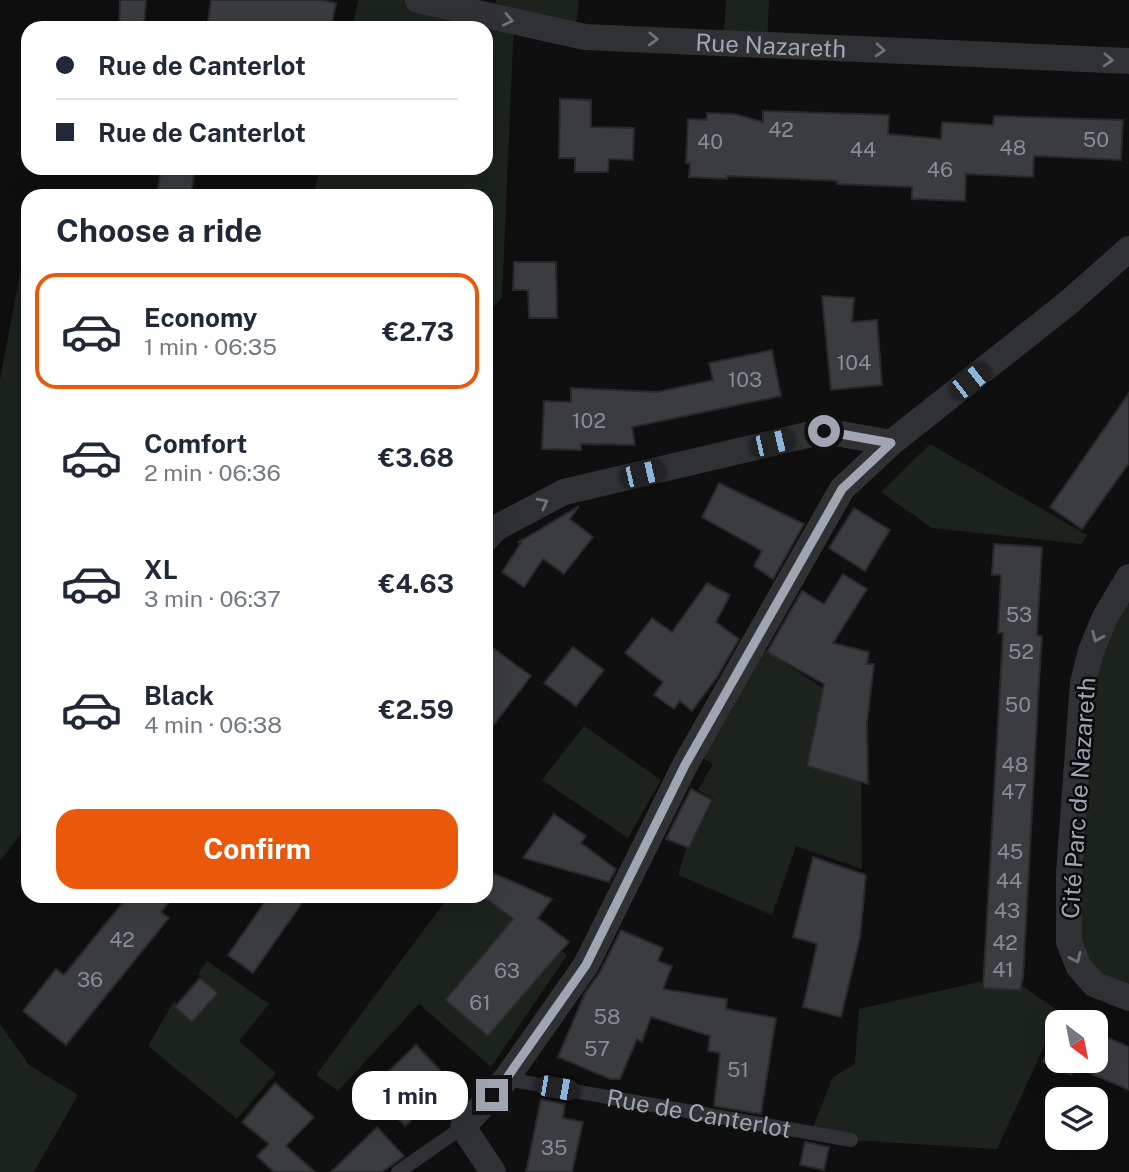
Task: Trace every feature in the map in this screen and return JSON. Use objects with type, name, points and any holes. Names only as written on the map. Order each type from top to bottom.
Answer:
[{"type":"street","name":"Rue Nazareth","points":[[418,0],[585,37],[1129,61]]},
{"type":"street","points":[[493,1172],[463,1127],[506,1079],[586,965],[685,765],[842,489],[891,443],[1068,303],[1129,249]]},
{"type":"street","points":[[493,531],[564,492],[824,431],[891,443]]},
{"type":"street","name":"Cité Parc de Nazareth","points":[[1129,577],[1105,617],[1091,651],[1083,683],[1069,873],[1069,942],[1080,967],[1094,984],[1129,998]]},
{"type":"lane","name":"Rue de Canterlot","points":[[506,1079],[851,1140]]},
{"type":"lane","points":[[398,1172],[463,1127]]},
{"type":"shaded area","points":[[358,0],[418,0],[496,16],[496,0],[579,0],[575,34],[514,21],[502,298],[493,307],[493,189],[315,189],[318,175],[493,175],[493,21],[354,21]]},
{"type":"shaded area","points":[[726,0],[769,0],[767,45],[723,42]]},
{"type":"shaded area","points":[[21,269],[21,834],[0,861],[0,380]]},
{"type":"shaded area","points":[[930,444],[1087,535],[1082,544],[932,528],[881,492]]},
{"type":"shaded area","points":[[1129,577],[1129,1000],[1109,992],[1070,936],[1089,651]]},
{"type":"shaded area","points":[[754,643],[846,703],[861,777],[862,869],[796,846],[772,915],[678,875],[697,813],[705,817],[714,799],[698,790],[713,764],[692,752]]},
{"type":"shaded area","points":[[584,726],[661,780],[628,838],[542,780]]},
{"type":"shaded area","points":[[493,899],[567,955],[491,1067],[419,1004],[338,1091],[316,1075],[444,903],[493,903]]},
{"type":"shaded area","points":[[207,961],[269,1004],[239,1041],[276,1073],[237,1119],[148,1046],[174,1001],[190,1015],[213,989],[198,974]]},
{"type":"shaded area","points":[[979,982],[1021,985],[1057,1010],[1045,1010],[1045,1045],[997,1149],[851,1140],[811,1132],[833,1077],[855,1064],[859,1009]]},
{"type":"shaded area","points":[[0,1024],[29,1065],[78,1095],[34,1172],[0,1172]]},
{"type":"building","points":[[120,0],[146,0],[144,21],[119,21]]},
{"type":"building","points":[[211,0],[321,0],[336,3],[332,21],[208,21]]},
{"type":"building","points":[[560,99],[591,100],[591,127],[634,128],[633,160],[609,159],[608,172],[575,172],[575,158],[559,158]]},
{"type":"building","points":[[763,111],[889,115],[888,134],[941,139],[942,122],[993,125],[994,116],[1123,120],[1121,160],[1034,156],[1033,177],[966,174],[965,201],[912,199],[912,187],[727,176],[727,179],[689,177],[690,163],[686,163],[688,119],[707,120],[707,113],[734,114],[763,122]]},
{"type":"building","points":[[160,175],[194,175],[192,189],[158,189]]},
{"type":"building","points":[[514,262],[556,262],[557,318],[529,318],[528,290],[513,290]]},
{"type":"building","points":[[822,296],[854,298],[852,322],[877,320],[882,385],[831,390]]},
{"type":"building","points":[[772,350],[781,396],[632,427],[635,445],[581,444],[581,450],[542,449],[544,401],[571,402],[571,388],[657,392],[713,380],[709,363]]},
{"type":"building","points":[[1129,393],[1129,463],[1082,529],[1050,507]]},
{"type":"building","points":[[719,483],[804,524],[773,579],[754,566],[762,551],[702,517]]},
{"type":"building","points":[[579,506],[570,519],[593,537],[564,574],[543,559],[524,587],[502,572],[521,543],[519,542]]},
{"type":"building","points":[[854,508],[890,530],[865,571],[829,548]]},
{"type":"building","points":[[994,544],[1042,547],[1037,635],[1042,636],[1023,978],[1020,990],[983,988],[1003,633],[998,633],[1001,575],[992,575]]},
{"type":"building","points":[[843,574],[867,589],[833,643],[869,652],[867,664],[874,664],[867,723],[868,784],[807,766],[824,684],[767,652],[802,591],[824,604]]},
{"type":"building","points":[[707,583],[730,595],[716,622],[739,639],[717,677],[692,711],[680,701],[674,709],[654,695],[663,682],[625,653],[652,618],[672,632]]},
{"type":"building","points":[[573,647],[604,670],[576,706],[544,683]]},
{"type":"building","points":[[493,648],[531,676],[493,726]]},
{"type":"building","points":[[691,789],[712,800],[689,848],[666,839]]},
{"type":"building","points":[[554,814],[586,836],[581,843],[616,869],[609,882],[523,858]]},
{"type":"building","points":[[813,857],[866,875],[860,938],[841,1017],[803,1007],[817,944],[793,937]]},
{"type":"building","points":[[493,873],[552,899],[538,918],[569,942],[488,1036],[445,1000],[513,919],[491,903]]},
{"type":"building","points":[[122,903],[168,903],[161,912],[169,918],[66,1045],[23,1011],[56,969],[64,975]]},
{"type":"building","points":[[264,903],[302,903],[253,973],[228,955]]},
{"type":"building","points":[[621,930],[663,948],[658,961],[672,966],[663,989],[727,999],[726,1009],[776,1018],[761,1114],[714,1106],[720,1053],[708,1051],[710,1036],[651,1017],[642,1042],[637,1039],[620,1079],[610,1079],[558,1057],[585,993],[600,972]]},
{"type":"building","points":[[200,978],[218,993],[192,1022],[175,1007]]},
{"type":"building","points":[[1108,1037],[1129,1047],[1129,1090],[1089,1073],[1108,1073]]},
{"type":"building","points":[[416,1045],[440,1070],[416,1094],[427,1105],[405,1126],[370,1089]]},
{"type":"building","points":[[275,1083],[314,1117],[286,1146],[315,1172],[274,1172],[257,1156],[269,1144],[242,1122]]},
{"type":"building","points":[[541,1099],[565,1104],[563,1118],[583,1122],[572,1172],[526,1172]]},
{"type":"building","points":[[377,1127],[404,1156],[382,1172],[331,1172]]},
{"type":"building","points":[[805,1142],[829,1147],[824,1170],[800,1165]]},
{"type":"route","points":[[492,1095],[586,965],[685,765],[842,489],[891,443],[824,431]]}]
